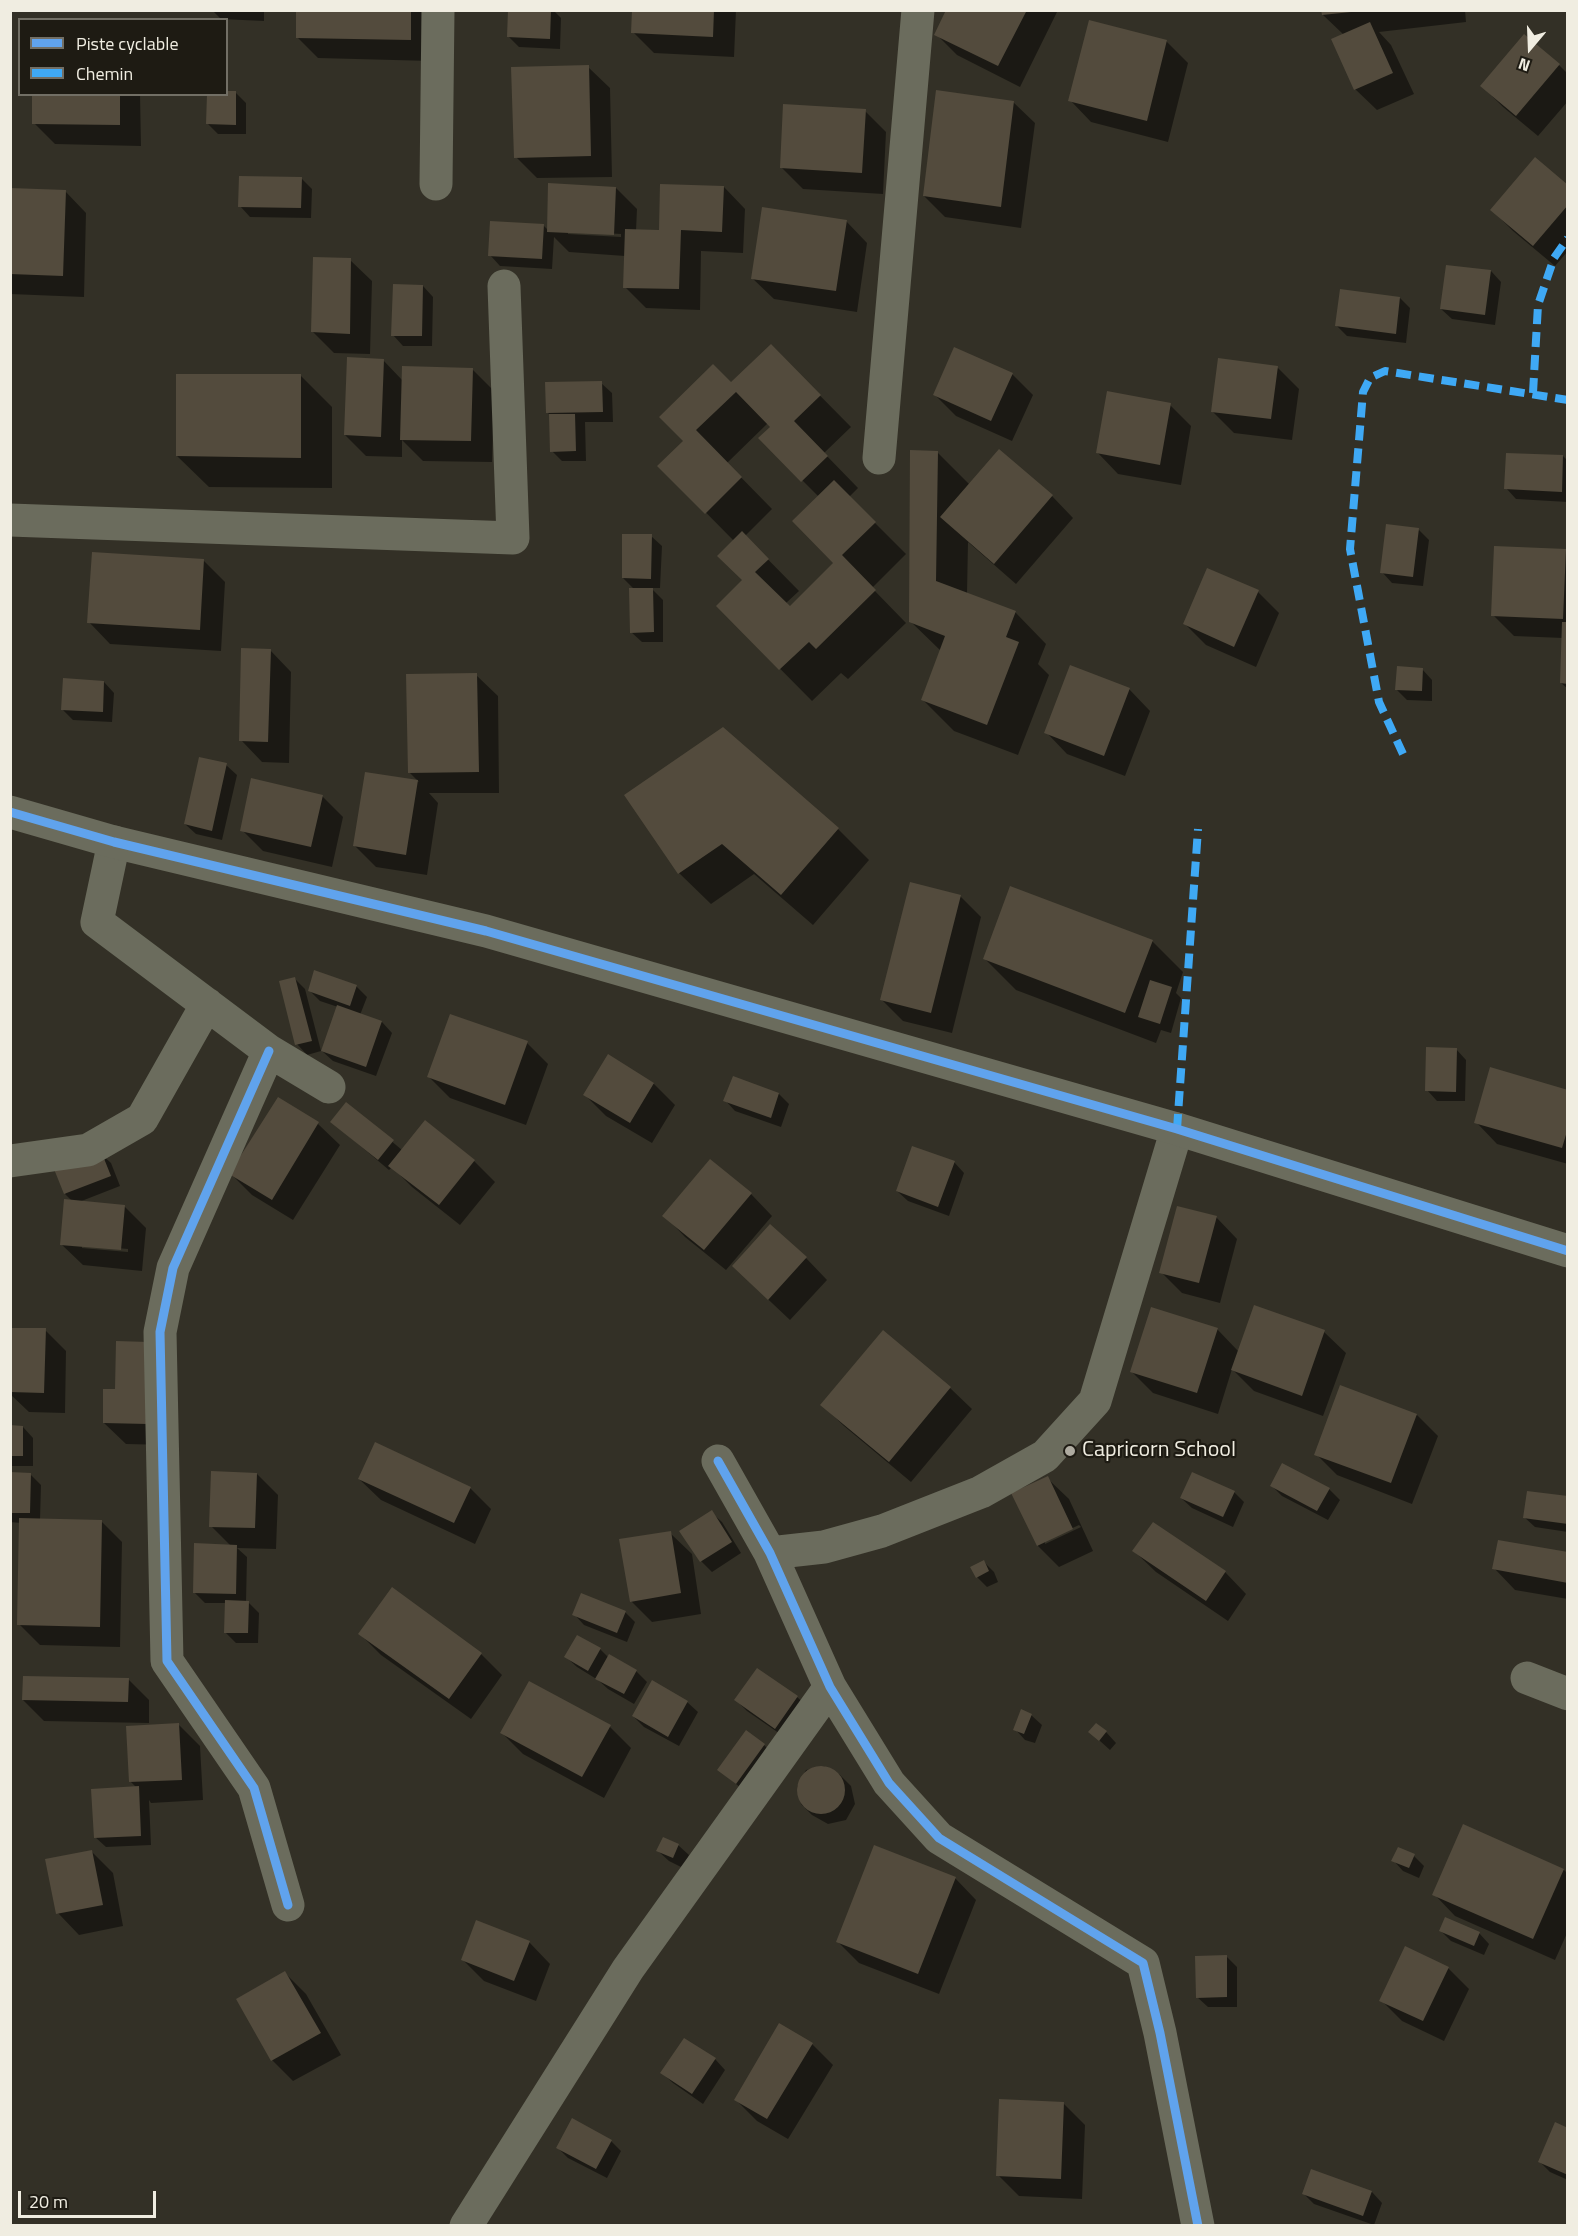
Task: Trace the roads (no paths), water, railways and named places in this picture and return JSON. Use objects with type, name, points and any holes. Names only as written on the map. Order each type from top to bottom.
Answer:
[{"type":"street","points":[[436,184],[438,10]]},
{"type":"street","points":[[879,458],[918,10]]},
{"type":"street","points":[[10,520],[513,538],[504,286]]},
{"type":"street","points":[[10,812],[114,842],[486,931],[1177,1129],[1568,1251]]},
{"type":"street","points":[[114,842],[97,922],[270,1051],[328,1087]]},
{"type":"street","points":[[10,1161],[88,1150],[142,1119],[207,1004]]},
{"type":"street","points":[[270,1051],[173,1268],[160,1332],[167,1661],[254,1788],[288,1905]]},
{"type":"street","points":[[770,1553],[824,1547],[882,1531],[981,1492],[1045,1456],[1095,1401],[1177,1129]]},
{"type":"street","points":[[718,1461],[770,1553],[830,1687],[889,1783],[939,1838],[1143,1964],[1160,2033],[1198,2226]]},
{"type":"street","points":[[1527,1678],[1568,1694]]},
{"type":"street","points":[[466,2226],[532,2118],[628,1970],[830,1687]]},
{"type":"place","name":"Capricorn School","points":[[1070,1451]]}]
